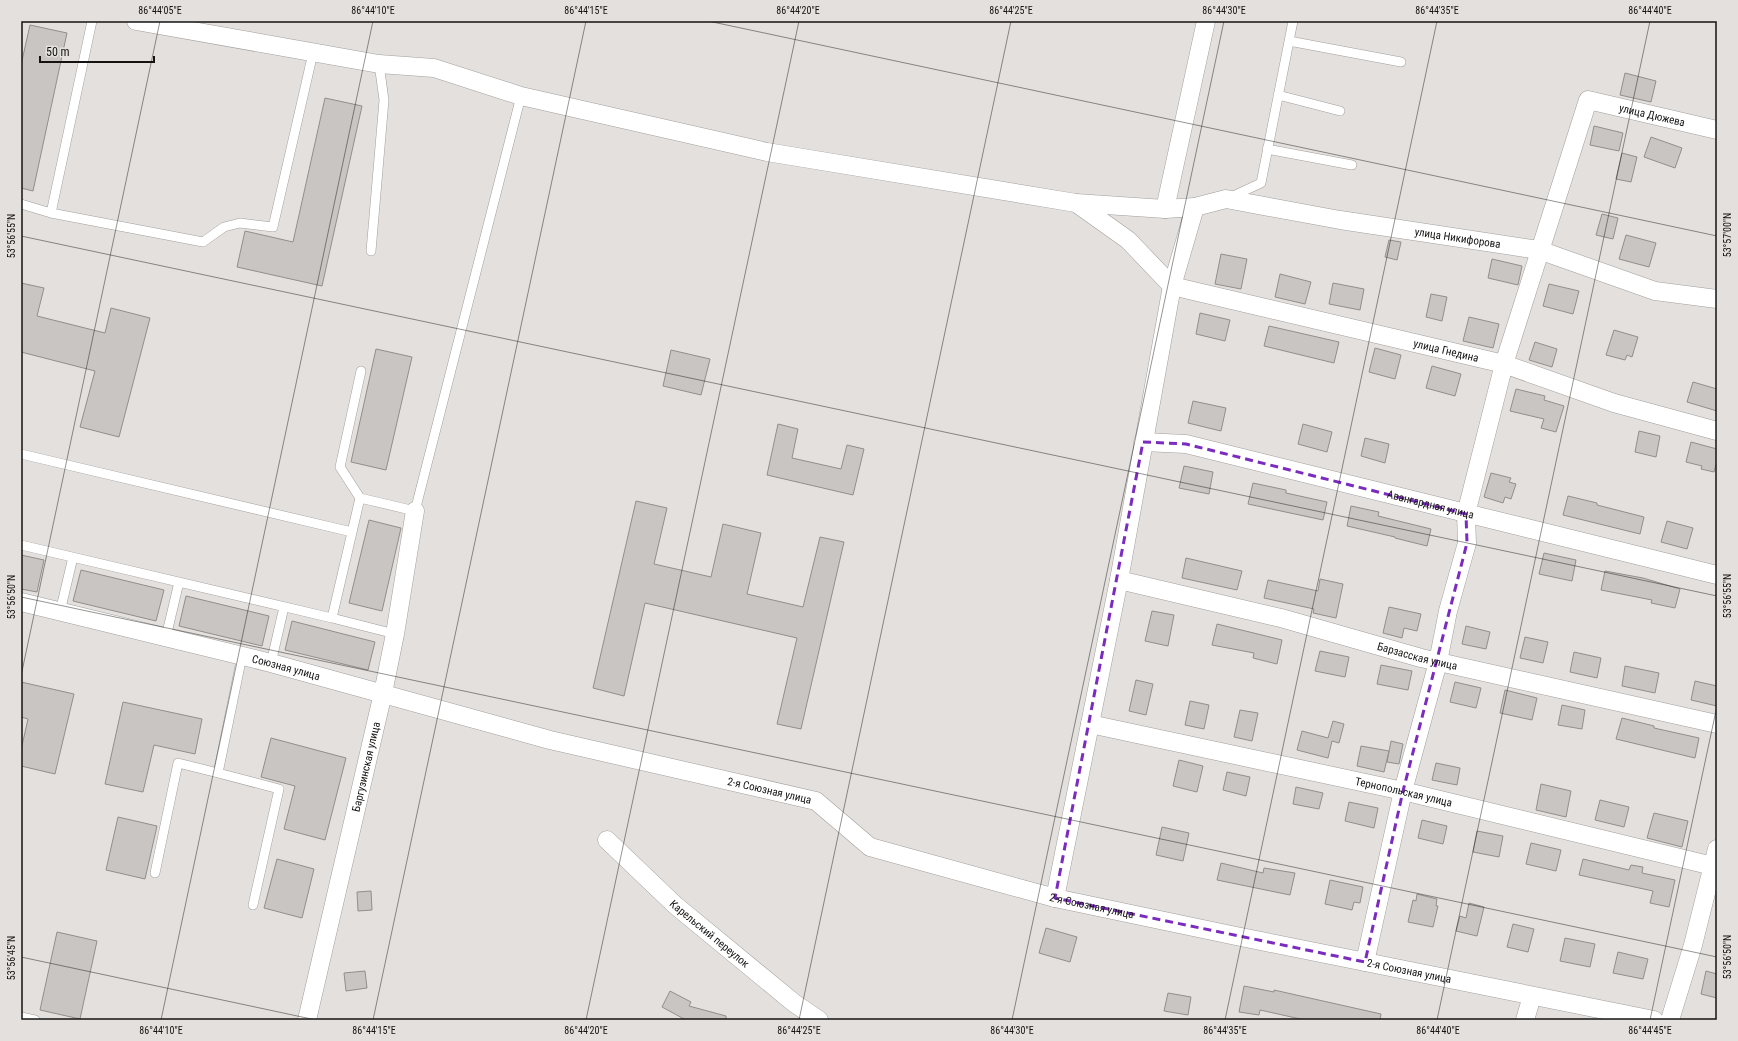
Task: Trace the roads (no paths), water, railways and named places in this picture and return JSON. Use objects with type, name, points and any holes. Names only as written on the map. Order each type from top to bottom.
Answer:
[{"type":"street","name":"улица Никифорова","points":[[136,21],[379,64],[434,68],[521,96],[767,152],[1076,203],[1165,209],[1195,207],[1226,200],[1340,220],[1539,250],[1655,291],[1717,299]]},
{"type":"street","points":[[1165,209],[1206,21]]},
{"type":"street","name":"улица Дюжева","points":[[1539,250],[1588,100],[1717,130]]},
{"type":"street","points":[[1076,203],[1128,240],[1172,286]]},
{"type":"street","points":[[1055,898],[1119,580],[1172,286],[1195,207]]},
{"type":"street","points":[[1365,962],[1403,791],[1438,662],[1448,611],[1467,543],[1466,514],[1504,364],[1539,250]]},
{"type":"street","name":"улица Гнедина","points":[[1172,286],[1504,364],[1614,403],[1717,431]]},
{"type":"street","name":"Авангардная улица","points":[[1143,442],[1186,444],[1717,575]]},
{"type":"street","name":"Баргузинская улица","points":[[307,1020],[395,634],[415,510]]},
{"type":"street","name":"Барзасская улица","points":[[1119,580],[1280,618],[1438,662],[1717,724]]},
{"type":"street","name":"Союзная улица","points":[[21,602],[271,663],[550,740]]},
{"type":"street","name":"Тернопольская улица","points":[[1090,724],[1403,791],[1716,861]]},
{"type":"street","name":"2-я Союзная улица","points":[[550,740],[816,801],[870,847],[1055,898],[1654,1020]]},
{"type":"street","name":"Карельский переулок","points":[[607,840],[675,906],[794,1003],[819,1020]]},
{"type":"street","points":[[1670,1020],[1693,945],[1716,861]]},
{"type":"street","points":[[1525,1020],[1532,996]]},
{"type":"lane","points":[[51,213],[92,21]]},
{"type":"lane","points":[[1226,200],[1261,183],[1293,21]]},
{"type":"lane","points":[[1289,41],[1401,62]]},
{"type":"lane","points":[[21,204],[51,213],[203,242],[224,228],[240,223],[274,227],[312,53]]},
{"type":"lane","points":[[372,251],[384,100],[379,64]]},
{"type":"lane","points":[[1278,95],[1340,111]]},
{"type":"lane","points":[[360,371],[340,467],[360,498],[415,510],[521,96]]},
{"type":"lane","points":[[1268,149],[1352,165]]},
{"type":"lane","points":[[21,454],[352,532]]},
{"type":"lane","points":[[332,618],[360,498]]},
{"type":"lane","points":[[21,545],[395,634]]},
{"type":"lane","points":[[60,612],[73,557]]},
{"type":"lane","points":[[166,637],[179,582]]},
{"type":"lane","points":[[271,663],[284,607]]},
{"type":"lane","points":[[218,772],[242,656]]},
{"type":"lane","points":[[154,872],[178,763],[218,772],[279,789],[252,904]]},
{"type":"lane","points":[[21,1017],[36,1020]]}]
